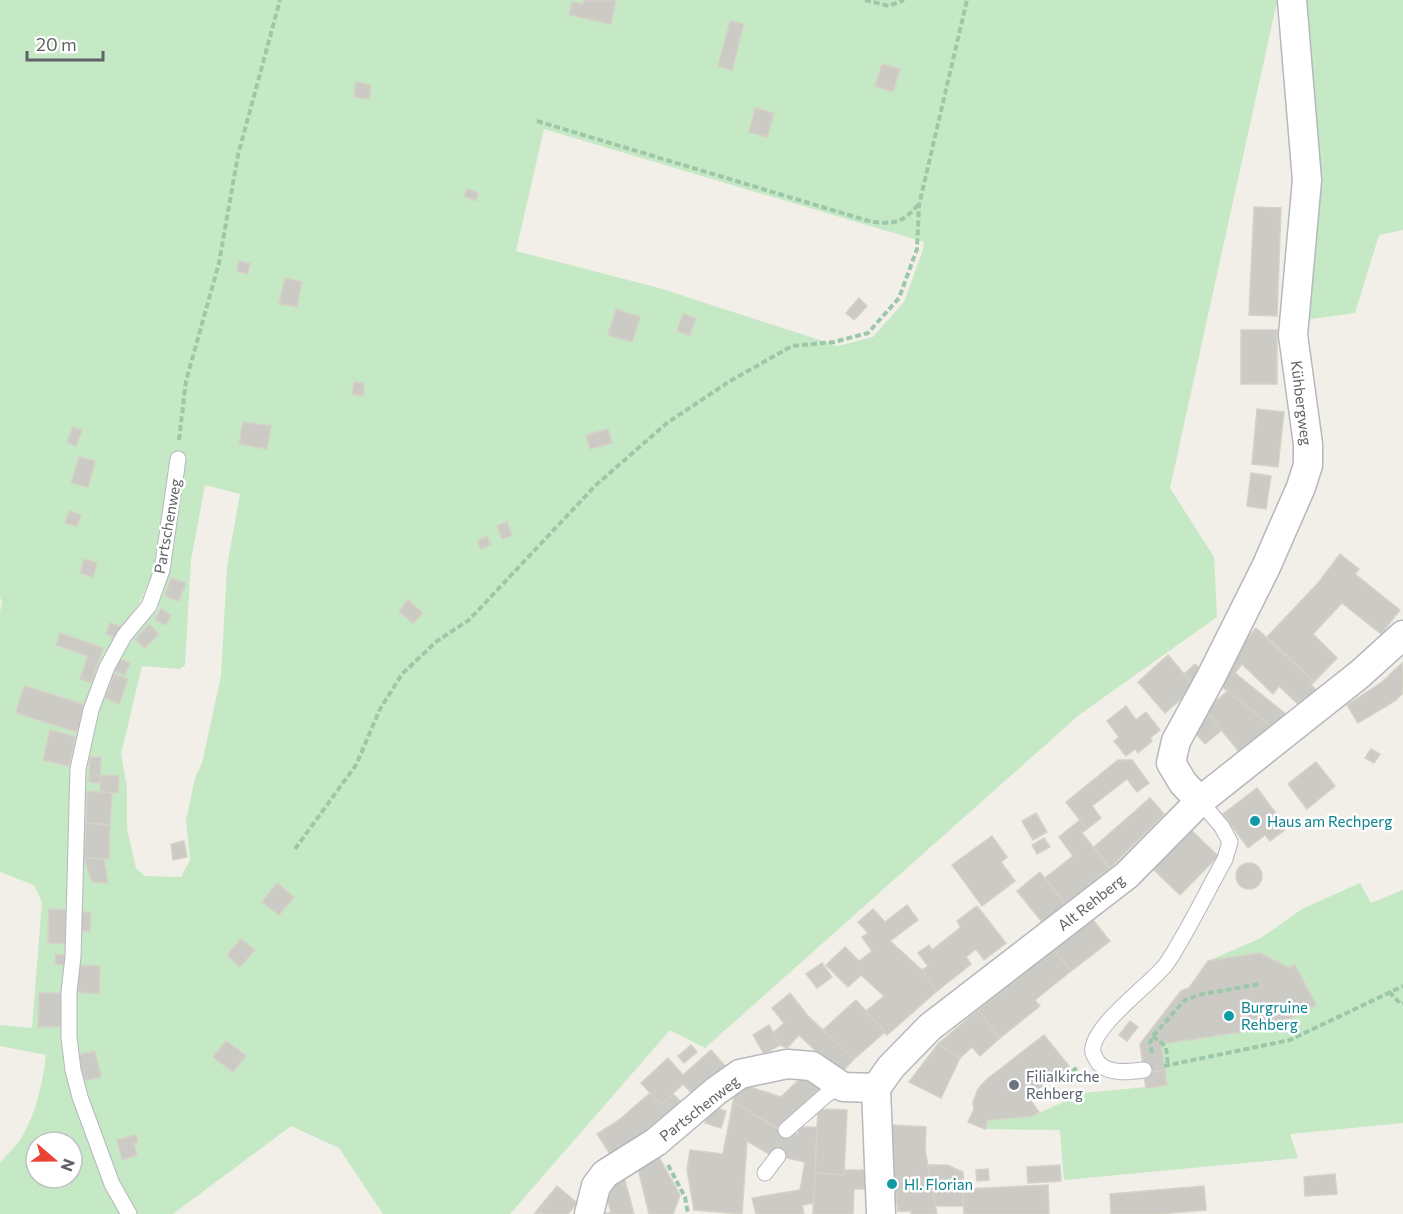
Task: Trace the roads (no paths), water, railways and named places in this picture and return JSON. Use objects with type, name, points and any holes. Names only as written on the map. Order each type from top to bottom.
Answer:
[{"type":"street","name":"Kühbergweg","points":[[1200,801],[1183,783],[1171,763],[1176,741],[1261,577],[1301,487],[1308,465],[1308,444],[1293,335],[1307,180],[1292,0]]},
{"type":"street","name":"Alt Rehberg","points":[[876,1088],[891,1067],[930,1027],[1127,875],[1200,801],[1360,674],[1403,635]]},
{"type":"street","name":"Partschenweg","points":[[589,1214],[596,1186],[604,1174],[656,1142],[716,1091],[740,1074],[787,1064],[812,1066],[843,1087]]},
{"type":"street","points":[[843,1087],[876,1088],[880,1214]]},
{"type":"lane","name":"Partschenweg","points":[[129,1214],[112,1184],[80,1097],[73,1070],[69,1037],[78,769],[91,710],[107,667],[124,636],[149,606],[162,570],[178,459]]},
{"type":"lane","points":[[1148,1065],[1129,1072],[1113,1071],[1100,1065],[1093,1053],[1094,1042],[1104,1026],[1166,964],[1225,859],[1230,842],[1222,827],[1200,801]]},
{"type":"lane","points":[[786,1130],[827,1094],[843,1087]]},
{"type":"lane","points":[[765,1173],[778,1156]]},
{"type":"place","name":"Haus am Rechperg","points":[[1255,821]]},
{"type":"place","name":"Burgruine Rehberg","points":[[1229,1016]]},
{"type":"place","name":"Filialkirche Rehberg","points":[[1014,1085]]},
{"type":"place","name":"Hl. Florian","points":[[892,1184]]}]
